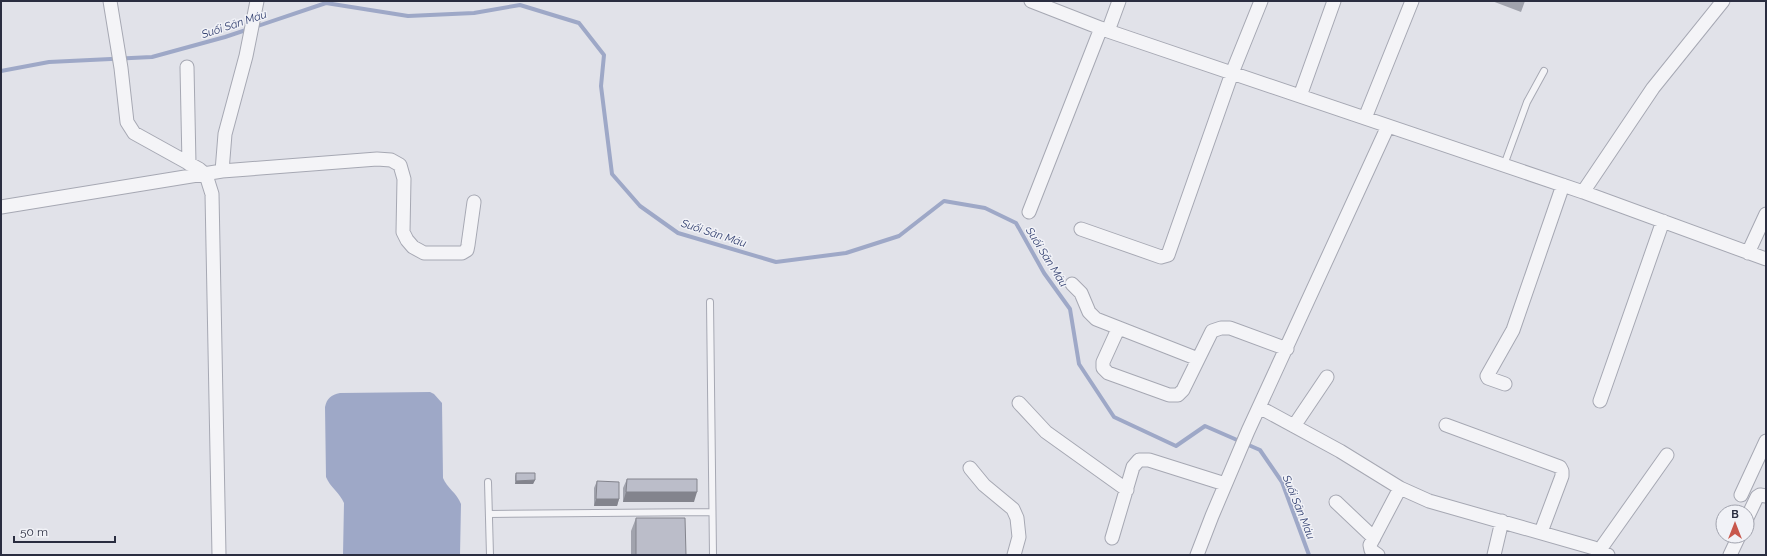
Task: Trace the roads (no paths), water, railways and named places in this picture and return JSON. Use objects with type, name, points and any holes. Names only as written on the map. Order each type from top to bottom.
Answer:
[{"type":"street","points":[[110,1],[129,128],[206,175],[212,194],[219,555]]},
{"type":"street","points":[[222,171],[226,134],[251,32],[256,1]]},
{"type":"street","points":[[1031,1],[1104,30],[1563,185],[1766,259]]},
{"type":"street","points":[[1029,212],[1104,30],[1118,1]]},
{"type":"street","points":[[1081,229],[1161,257],[1168,254],[1232,73],[1261,1]]},
{"type":"street","points":[[1300,96],[1334,1]]},
{"type":"street","points":[[1365,118],[1412,1]]},
{"type":"street","points":[[1583,192],[1653,88],[1723,1]]},
{"type":"street","points":[[187,68],[189,164]]},
{"type":"street","points":[[1200,554],[1239,451],[1388,126]]},
{"type":"street","points":[[1,207],[206,175],[222,171],[377,159],[391,160],[400,165],[404,179],[403,232],[413,247],[424,253],[462,253],[467,250],[474,202]]},
{"type":"street","points":[[1505,384],[1488,378],[1487,376],[1513,330],[1563,185]]},
{"type":"street","points":[[1748,253],[1766,214]]},
{"type":"street","points":[[1600,401],[1663,221]]},
{"type":"street","points":[[1072,284],[1081,293],[1089,312],[1096,319],[1118,329],[1198,359]]},
{"type":"street","points":[[1118,329],[1103,362],[1103,368],[1108,373],[1169,395],[1178,395],[1183,390],[1212,331],[1222,328],[1230,328],[1287,349]]},
{"type":"street","points":[[1294,426],[1327,377]]},
{"type":"street","points":[[1019,403],[1046,432],[1126,490]]},
{"type":"street","points":[[1259,407],[1340,451],[1400,488],[1429,500],[1541,532],[1599,552],[1667,455]]},
{"type":"street","points":[[1446,425],[1560,467],[1562,476],[1541,532]]},
{"type":"street","points":[[1741,495],[1766,440]]},
{"type":"street","points":[[1112,538],[1133,467],[1139,460],[1149,460],[1226,484]]},
{"type":"street","points":[[970,468],[984,485],[1013,509],[1017,518],[1019,537],[1014,555]]},
{"type":"street","points":[[1378,555],[1371,550],[1370,545],[1400,488]]},
{"type":"street","points":[[1754,504],[1760,494],[1766,496]]},
{"type":"street","points":[[1336,502],[1374,538]]},
{"type":"street","points":[[1494,555],[1502,521]]},
{"type":"street","points":[[1730,555],[1735,544]]},
{"type":"lane","points":[[1504,165],[1527,102],[1544,71]]},
{"type":"lane","points":[[710,302],[712,555]]},
{"type":"lane","points":[[488,482],[490,555]]},
{"type":"lane","points":[[489,514],[712,512]]},
{"type":"water","points":[[430,392],[434,394],[442,403],[443,478],[461,504],[460,555],[343,555],[344,503],[326,477],[325,407],[328,399],[340,393]]},
{"type":"waterway","name":"Suối Săn Máu","points":[[1,71],[49,62],[152,57],[225,37],[326,3],[408,16],[474,13],[520,5],[579,23],[604,55],[601,86],[612,174],[640,206],[678,233],[776,262],[846,253],[899,236],[944,201],[985,208],[1016,223],[1044,273],[1070,309],[1079,364],[1114,417],[1176,446],[1205,426],[1260,450],[1282,482],[1309,555]]}]
